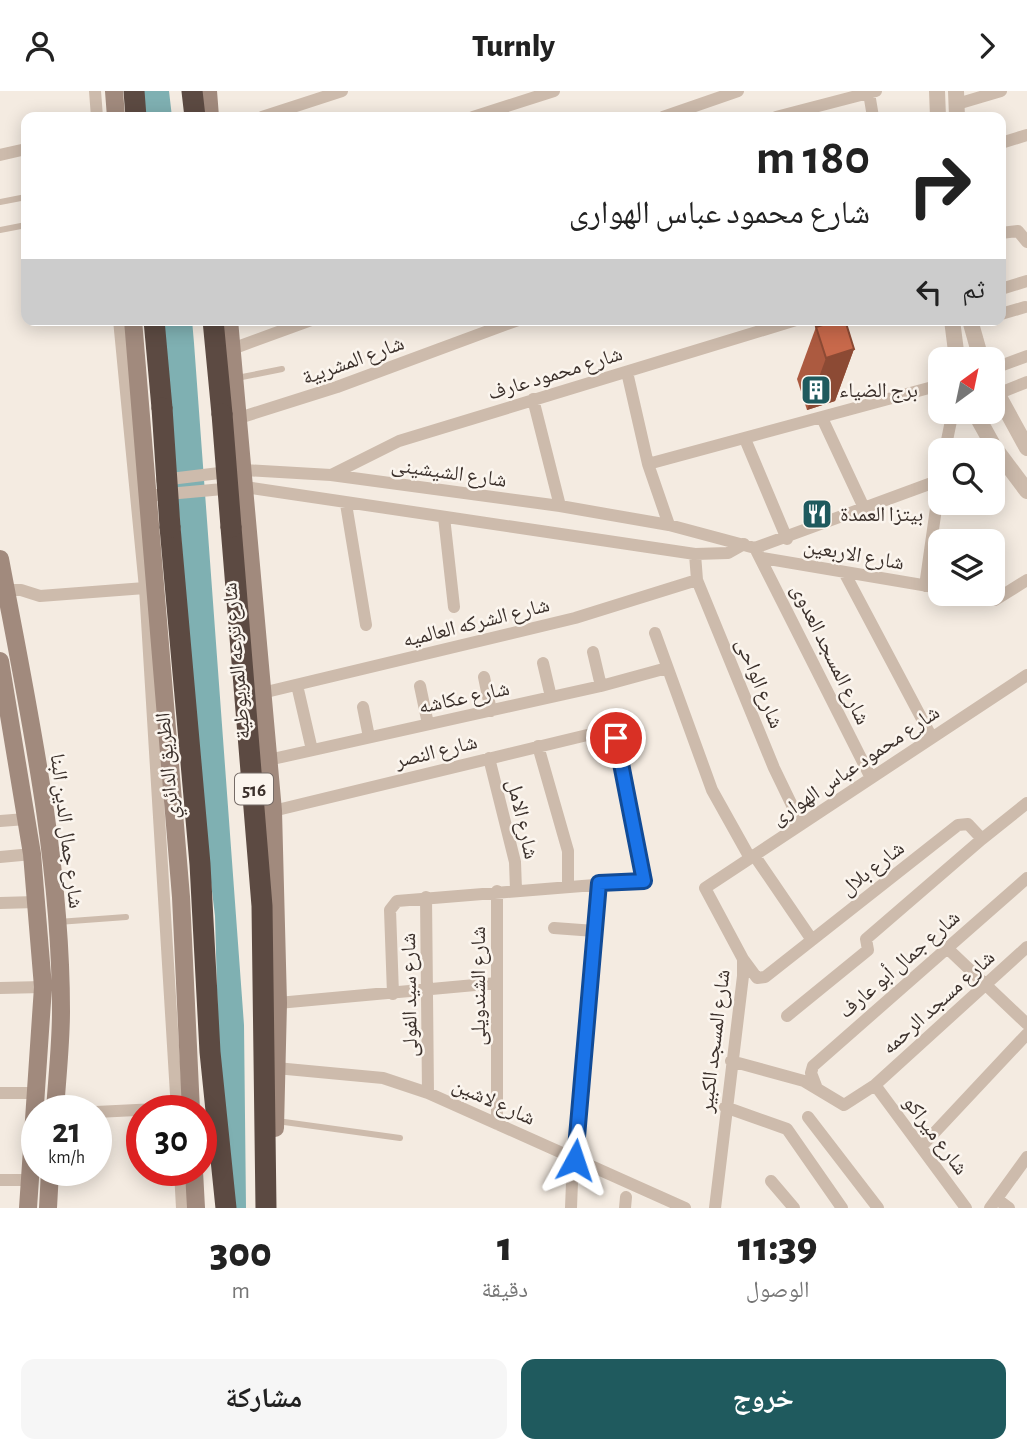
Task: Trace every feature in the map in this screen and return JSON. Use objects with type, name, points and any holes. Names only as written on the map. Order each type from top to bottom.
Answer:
[{"type":"highway","points":[[134,91],[136,112]]},
{"type":"highway","points":[[192,91],[194,112]]},
{"type":"highway","name":"الطريق الدائري","points":[[154,326],[174,593],[200,864],[211,1052],[226,1208]]},
{"type":"highway","name":"516","points":[[214,326],[262,906],[266,1208]]},
{"type":"main road","points":[[114,91],[116,112]]},
{"type":"main road","points":[[208,91],[210,112]]},
{"type":"main road","points":[[133,326],[149,488],[181,897],[181,1095]]},
{"type":"main road","name":"شارع ترعه المريوطية","points":[[230,326],[239,418],[240,479],[273,811],[278,1003],[274,1208]]},
{"type":"main road","name":"شارع جمال الدين البنا","points":[[0,559],[44,805],[56,923],[61,1010],[56,1095]]},
{"type":"main road","name":"شارع جمال الدين البنا","points":[[0,661],[32,854],[43,987],[37,1093]]},
{"type":"main road","name":"شارع جمال الدين البنا","points":[[29,1208],[31,1186]]},
{"type":"main road","points":[[47,1208],[49,1186]]},
{"type":"main road","points":[[195,1186],[196,1208]]},
{"type":"street","points":[[95,91],[97,112]]},
{"type":"street","points":[[277,112],[342,91]]},
{"type":"street","points":[[489,112],[554,91]]},
{"type":"street","points":[[677,112],[737,91]]},
{"type":"street","points":[[937,91],[939,112]]},
{"type":"street","points":[[956,104],[1001,91]]},
{"type":"street","points":[[798,112],[872,92],[873,112]]},
{"type":"street","points":[[1006,141],[1027,135]]},
{"type":"street","points":[[0,155],[21,150]]},
{"type":"street","points":[[1006,232],[1018,231],[1027,242]]},
{"type":"street","points":[[1006,287],[1027,281]]},
{"type":"street","points":[[1006,313],[1025,307]]},
{"type":"street","points":[[119,326],[145,587],[179,1030]]},
{"type":"street","points":[[232,349],[295,326]]},
{"type":"street","name":"شارع المشربية","points":[[239,418],[337,387],[502,326]]},
{"type":"street","name":"شارع محمود عارف","points":[[331,475],[399,441],[776,326]]},
{"type":"street","points":[[953,326],[955,347]]},
{"type":"street","points":[[975,326],[979,347]]},
{"type":"street","points":[[1005,364],[1027,356]]},
{"type":"street","points":[[627,372],[648,464],[669,525]]},
{"type":"street","points":[[1005,387],[1027,382]]},
{"type":"street","points":[[648,464],[928,387]]},
{"type":"street","points":[[533,399],[560,506]]},
{"type":"street","points":[[1005,404],[1023,430],[1027,447]]},
{"type":"street","points":[[822,418],[865,510]]},
{"type":"street","points":[[745,439],[787,539]]},
{"type":"street","points":[[1005,468],[1027,491]]},
{"type":"street","points":[[267,472],[268,491]]},
{"type":"street","name":"شارع الشيشينى","points":[[149,488],[240,479],[267,472],[331,475],[560,506],[669,525],[754,550]]},
{"type":"street","name":"شارع الشيشينى","points":[[240,479],[268,491],[346,504],[695,554],[754,550],[928,485]]},
{"type":"street","points":[[346,504],[366,625]]},
{"type":"street","name":"شارع الشيشينى","points":[[925,586],[935,515]]},
{"type":"street","points":[[444,517],[454,607]]},
{"type":"street","name":"شارع الاربعين","points":[[754,550],[844,572],[928,586]]},
{"type":"street","name":"شارع المسجد العدوى","points":[[754,550],[871,778]]},
{"type":"street","name":"شارع الواحى","points":[[695,554],[697,580],[774,768],[801,824]]},
{"type":"street","points":[[844,572],[931,736]]},
{"type":"street","name":"شارع الشركه العالميه","points":[[262,693],[575,618],[697,580]]},
{"type":"street","points":[[1005,594],[1027,580]]},
{"type":"street","points":[[6,590],[21,590],[40,596],[145,587]]},
{"type":"street","points":[[655,633],[715,797],[752,857],[812,940]]},
{"type":"street","points":[[593,652],[601,686]]},
{"type":"street","points":[[543,663],[551,697]]},
{"type":"street","name":"شارع عكاشه","points":[[268,759],[601,686],[667,668]]},
{"type":"street","name":"شارع محمود عباس الهوارى","points":[[705,888],[1027,675]]},
{"type":"street","points":[[484,677],[491,711]]},
{"type":"street","points":[[297,685],[312,750]]},
{"type":"street","points":[[420,686],[428,724]]},
{"type":"street","points":[[363,707],[369,737]]},
{"type":"street","name":"شارع النصر","points":[[273,811],[608,730],[616,738],[644,881],[599,883]]},
{"type":"street","points":[[538,746],[569,854],[568,885]]},
{"type":"street","name":"شارع الامل","points":[[489,758],[516,866],[516,890]]},
{"type":"street","points":[[787,1016],[868,950],[866,939],[1027,803]]},
{"type":"street","points":[[0,821],[26,819]]},
{"type":"street","name":"شارع بلال","points":[[743,958],[755,976],[762,978],[958,825],[968,824],[982,839]]},
{"type":"street","points":[[0,857],[32,854]]},
{"type":"street","name":"شارع جمال أبو عارف","points":[[816,1086],[811,1071],[813,1066],[1027,878]]},
{"type":"street","points":[[393,994],[392,904],[397,901],[599,883],[571,1208]]},
{"type":"street","name":"شارع المسجد الكبير","points":[[705,888],[743,958],[715,1208]]},
{"type":"street","name":"شارع الشندويلى","points":[[497,891],[497,1124]]},
{"type":"street","name":"شارع سيد الفولى","points":[[426,897],[428,1093]]},
{"type":"street","points":[[0,903],[36,902]]},
{"type":"street","points":[[554,928],[595,931]]},
{"type":"street","name":"شارع مسجد الرحمه","points":[[816,1086],[844,1105],[875,1085],[1027,947]]},
{"type":"street","points":[[947,949],[1027,1024]]},
{"type":"street","points":[[278,1003],[497,983]]},
{"type":"street","points":[[0,988],[43,987]]},
{"type":"street","points":[[921,1147],[1027,1034]]},
{"type":"street","points":[[731,1061],[816,1086]]},
{"type":"street","name":"شارع لاشين","points":[[276,1068],[383,1078],[428,1093],[685,1208]]},
{"type":"street","name":"شارع ميراكو","points":[[875,1085],[966,1208]]},
{"type":"street","points":[[0,1093],[37,1093]]},
{"type":"street","points":[[725,1107],[787,1129],[842,1208]]},
{"type":"street","points":[[808,1117],[878,1208]]},
{"type":"street","points":[[1009,1208],[993,1203],[1027,1157]]},
{"type":"street","points":[[0,1180],[21,1180]]},
{"type":"street","points":[[771,1181],[794,1208]]},
{"type":"street","points":[[181,1186],[182,1208]]},
{"type":"lane","points":[[0,202],[21,198]]},
{"type":"lane","points":[[0,230],[21,226]]},
{"type":"lane","points":[[235,379],[282,369]]},
{"type":"lane","points":[[56,923],[126,917]]},
{"type":"lane","points":[[275,1120],[400,1138]]},
{"type":"water","points":[[140,91],[169,91],[171,112],[142,112]]},
{"type":"water","points":[[164,326],[192,326],[244,1025],[246,1208],[223,1208],[215,916],[202,808]]},
{"type":"building","points":[[847,326],[854,349],[826,358],[816,327]]},
{"type":"place","name":"برج الضياء","points":[[816,390]]},
{"type":"place","name":"بيتزا العمدة","points":[[817,514]]},
{"type":"route","points":[[575,1160],[599,883],[644,881],[616,738]]}]
